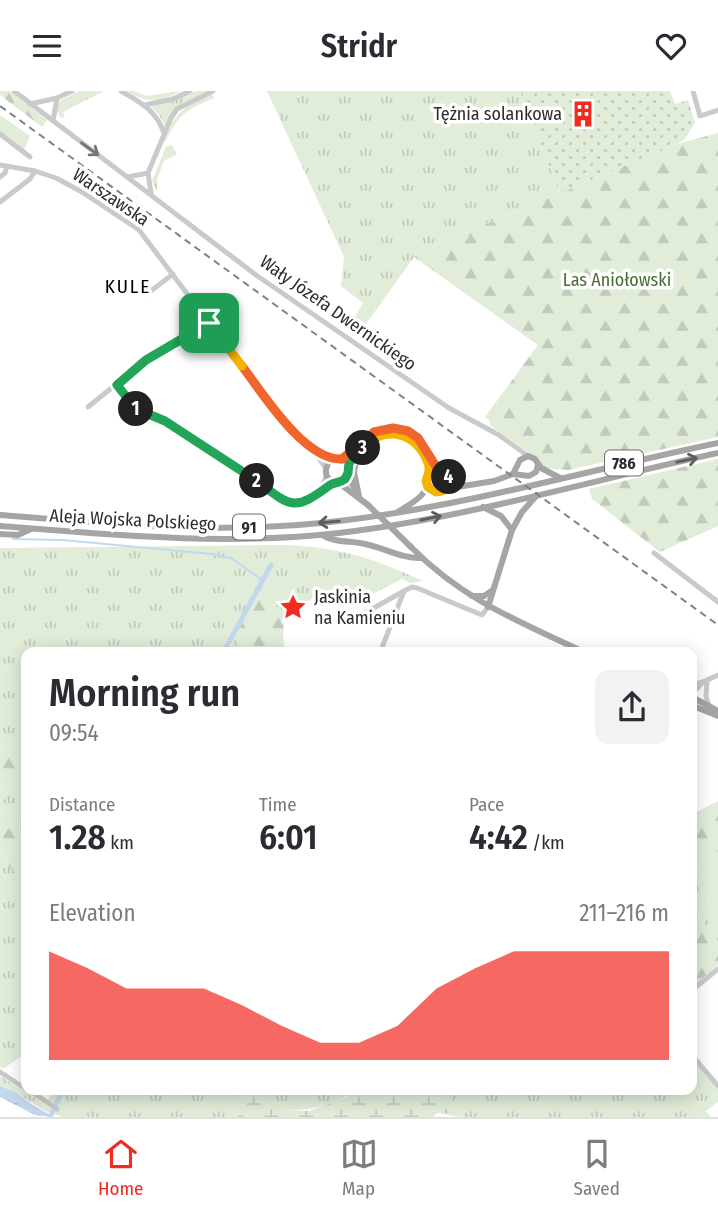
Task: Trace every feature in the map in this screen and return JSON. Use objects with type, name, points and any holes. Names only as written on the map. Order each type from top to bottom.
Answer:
[{"type":"main road","points":[[358,493],[326,477],[325,467],[345,457],[374,432],[393,428],[408,431],[418,438],[437,468],[446,472],[449,484],[445,489]]},
{"type":"main road","points":[[397,514],[421,496],[427,485],[429,472],[423,452],[412,441],[401,435],[387,434],[375,437],[352,458],[348,467],[347,476],[368,505],[422,558],[470,596],[573,647]]},
{"type":"main road","name":"Aleja Wojska Polskiego","points":[[0,515],[221,528],[337,522],[397,514],[718,443]]},
{"type":"main road","name":"Aleja Wojska Polskiego","points":[[0,526],[186,539],[322,535],[424,520],[718,453]]},
{"type":"main road","points":[[357,455],[354,472],[358,493]]},
{"type":"main road","points":[[513,474],[521,458],[528,456],[560,478]]},
{"type":"main road","points":[[337,460],[348,467]]},
{"type":"main road","points":[[518,463],[522,474]]},
{"type":"main road","points":[[427,485],[436,492],[494,481],[513,474],[529,476],[534,474],[538,465]]},
{"type":"main road","points":[[429,472],[437,468]]},
{"type":"main road","points":[[337,483],[347,476]]},
{"type":"main road","points":[[449,478],[462,485]]},
{"type":"main road","points":[[488,607],[512,530],[522,512],[539,494]]},
{"type":"main road","points":[[483,507],[501,516],[512,530]]},
{"type":"main road","points":[[0,534],[18,534],[33,529]]},
{"type":"main road","points":[[322,535],[330,540],[359,543],[410,558],[422,558]]},
{"type":"main road","points":[[470,596],[484,596],[493,590]]},
{"type":"main road","points":[[697,698],[718,713]]},
{"type":"main road","points":[[697,707],[718,713]]},
{"type":"street","name":"Wały Józefa Dwernickiego","points":[[14,91],[266,282],[449,408],[499,435],[528,456]]},
{"type":"street","points":[[30,104],[57,98],[72,91]]},
{"type":"street","points":[[121,91],[156,114],[164,133]]},
{"type":"street","points":[[145,105],[173,99],[190,91]]},
{"type":"street","points":[[150,193],[148,173],[177,109],[213,91]]},
{"type":"street","points":[[693,91],[700,116],[718,110]]},
{"type":"street","points":[[52,121],[57,98]]},
{"type":"street","points":[[0,134],[30,157]]},
{"type":"street","points":[[0,177],[5,173],[3,166]]},
{"type":"street","name":"Warszawska","points":[[3,166],[35,171],[68,184],[127,221],[149,241],[271,405],[314,451],[325,467]]},
{"type":"street","points":[[0,202],[30,179],[35,171]]},
{"type":"street","points":[[128,177],[148,173]]},
{"type":"street","points":[[146,294],[173,274]]},
{"type":"street","points":[[88,407],[146,360],[209,323]]},
{"type":"street","points":[[117,385],[132,406],[165,421],[210,448],[281,499],[304,503],[337,483]]},
{"type":"street","points":[[515,448],[518,463]]},
{"type":"street","name":"Warszawska","points":[[314,451],[337,460]]},
{"type":"street","points":[[320,493],[326,477]]},
{"type":"street","points":[[654,553],[718,602]]},
{"type":"street","points":[[363,614],[412,587],[482,615],[488,607]]},
{"type":"street","points":[[382,647],[404,591]]},
{"type":"street","points":[[697,683],[718,675]]},
{"type":"street","points":[[697,690],[705,681]]},
{"type":"street","points":[[705,681],[709,706]]},
{"type":"street","points":[[697,987],[717,974]]},
{"type":"street","points":[[697,1061],[718,1086]]},
{"type":"street","points":[[0,1072],[21,1085]]},
{"type":"street","points":[[36,1095],[55,1108]]},
{"type":"green space","points":[[0,91],[10,91],[47,120],[42,127],[0,95]]},
{"type":"green space","points":[[79,91],[104,91],[63,112],[65,116],[61,118],[55,108],[61,100]]},
{"type":"green space","points":[[127,91],[146,96],[181,91],[167,97],[147,100]]},
{"type":"green space","points":[[197,91],[207,91],[176,107],[165,127],[151,107]]},
{"type":"green space","points":[[267,91],[520,91],[560,193],[414,257],[358,335],[348,328],[363,303],[341,286],[344,257]]},
{"type":"green space","points":[[520,91],[670,91],[675,104],[688,100],[695,123],[685,139],[677,144],[560,193]]},
{"type":"green space","points":[[212,94],[214,98],[191,109],[180,118],[164,141],[182,111]]},
{"type":"green space","points":[[0,115],[30,136],[24,150],[0,132]]},
{"type":"green space","name":"Las Aniołowski","points":[[718,133],[718,437],[568,470],[544,468],[490,425],[490,421],[485,417],[538,345],[414,257],[448,240],[677,144]]},
{"type":"green space","points":[[172,145],[177,154],[164,161],[157,180],[157,191],[152,181],[166,146]]},
{"type":"green space","points":[[718,459],[718,526],[660,552],[592,499],[589,489]]},
{"type":"green space","points":[[287,545],[357,555],[423,581],[410,583],[402,579],[347,607],[335,588],[285,612],[272,604],[270,582],[234,635],[241,647],[21,647],[21,837],[19,819],[2,803],[19,764],[0,746],[0,548]]},
{"type":"green space","points":[[267,580],[270,581],[272,604],[285,612],[284,647],[241,647],[234,635]]},
{"type":"green space","points":[[0,746],[19,764],[2,803],[19,819],[21,873],[14,874],[0,849]]},
{"type":"green space","points":[[718,801],[718,852],[697,866],[697,812]]},
{"type":"green space","points":[[0,849],[14,874],[21,873],[21,1056],[3,1069],[0,1067]]},
{"type":"green space","points":[[718,852],[718,914],[697,884],[697,866]]},
{"type":"green space","points":[[697,884],[718,914],[718,944],[697,912]]},
{"type":"green space","points":[[697,912],[718,944],[718,965],[697,983]]},
{"type":"green space","points":[[697,1063],[718,1089],[718,1102],[706,1111],[711,1117],[462,1117],[452,1105],[449,1095],[697,1095]]},
{"type":"green space","points":[[0,1076],[21,1089],[21,1095],[30,1095],[51,1108],[49,1113],[19,1095],[0,1086]]},
{"type":"green space","points":[[50,1095],[234,1095],[238,1117],[61,1117],[55,1114],[59,1104],[48,1101]]},
{"type":"green space","points":[[234,1095],[276,1095],[282,1110],[309,1111],[350,1095],[449,1095],[452,1105],[462,1117],[437,1113],[433,1117],[238,1117]]},
{"type":"green space","points":[[276,1095],[349,1095],[322,1106],[293,1110],[282,1110]]},
{"type":"water","points":[[0,1086],[15,1092],[54,1117],[35,1115],[0,1097]]},
{"type":"waterway","points":[[13,539],[63,540],[212,554],[231,558],[262,580]]},
{"type":"waterway","points":[[226,647],[271,565]]},
{"type":"waterway","points":[[50,1117],[61,1095]]},
{"type":"railway","points":[[0,106],[718,625]]},
{"type":"place","name":"Tężnia solankowa","points":[[583,114]]},
{"type":"place","name":"Jaskinia na Kamieniu","points":[[293,607]]},
{"type":"district","name":"KULE","points":[[128,286]]},
{"type":"route","points":[[209,323],[271,405],[314,451],[333,460],[340,460],[367,436],[381,429],[408,431],[423,443],[437,468],[448,475],[447,487],[439,492],[430,489],[426,481],[429,469],[423,452],[407,437],[394,433],[375,437],[352,458],[347,476],[342,482],[331,484],[324,492],[304,503],[287,502],[210,448],[165,421],[132,406],[117,385],[146,360],[209,323]]}]
